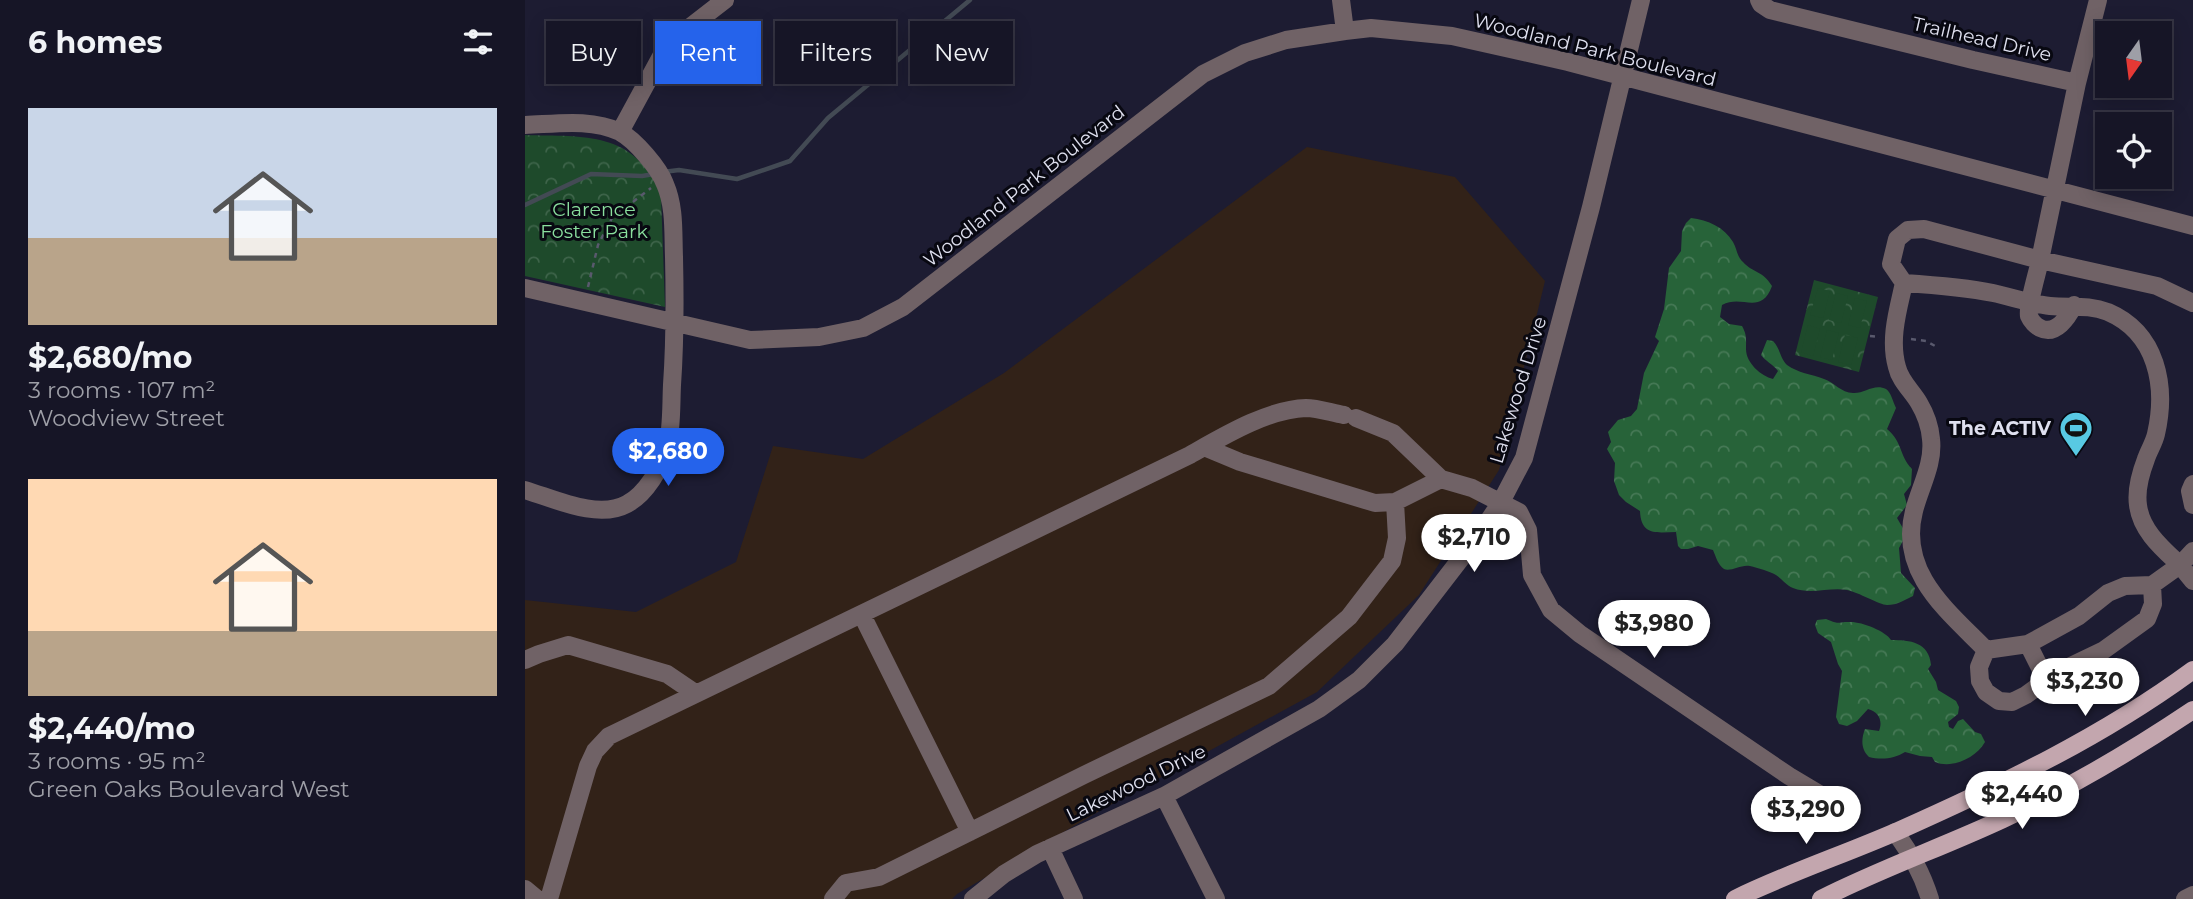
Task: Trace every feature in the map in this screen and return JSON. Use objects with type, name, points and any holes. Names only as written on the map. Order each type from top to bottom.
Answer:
[{"type":"main road","points":[[1735,899],[1776,879],[1895,832],[2039,765],[2131,714],[2193,670]]},
{"type":"main road","points":[[1821,899],[2003,819],[2067,787],[2142,745],[2193,710]]},
{"type":"street","points":[[620,132],[665,49],[725,0]]},
{"type":"street","points":[[1342,0],[1345,31]]},
{"type":"street","name":"Lakewood Drive","points":[[973,899],[1004,874],[1049,848],[1164,796],[1319,709],[1368,672],[1395,644],[1479,535],[1501,502],[1524,458],[1591,207],[1640,0]]},
{"type":"street","name":"Trailhead Drive","points":[[1759,0],[1770,10],[2077,83]]},
{"type":"street","points":[[2031,303],[2077,83],[2098,0]]},
{"type":"street","name":"Woodland Park Boulevard","points":[[525,288],[750,340],[819,337],[863,328],[903,307],[1203,74],[1245,54],[1286,40],[1371,28],[1452,36],[1622,77],[2193,226]]},
{"type":"street","points":[[525,125],[580,122],[620,132],[638,147],[664,181],[673,208],[675,324],[667,447],[659,467],[643,491],[629,504],[610,511],[594,511],[525,490]]},
{"type":"street","points":[[1986,650],[1931,593],[1918,567],[1912,545],[1913,514],[1930,462],[1931,439],[1920,404],[1897,368],[1893,341],[1904,283],[1891,264],[1896,239],[1908,230],[1924,229],[2040,260],[2157,286],[2193,303]]},
{"type":"street","points":[[1904,283],[1981,291],[2052,307],[2090,307],[2110,313],[2131,327],[2148,344],[2160,391],[2156,436],[2145,460],[2138,506],[2146,527],[2156,542],[2193,581]]},
{"type":"street","points":[[549,899],[587,766],[595,751],[609,736],[1237,430],[1279,413],[1307,408],[1350,417],[1393,433],[1441,479],[1472,488],[1519,512],[1528,530],[1532,575],[1551,610],[1580,634],[1790,776],[1846,810]]},
{"type":"street","points":[[1204,447],[1240,462],[1375,503],[1395,502],[1441,479]]},
{"type":"street","points":[[2193,484],[2190,491],[2193,505]]},
{"type":"street","points":[[833,899],[846,883],[879,877],[1269,686],[1349,617],[1392,561],[1398,538],[1395,502]]},
{"type":"street","points":[[1986,650],[2028,644],[2079,616],[2108,593],[2126,586],[2152,585],[2180,565],[2193,551]]},
{"type":"street","points":[[1986,650],[1979,667],[1980,681],[1986,692],[1999,701],[2012,702],[2046,680],[2104,650],[2147,619],[2153,604],[2152,585]]},
{"type":"street","points":[[862,615],[970,832]]},
{"type":"street","points":[[2028,644],[2046,680]]},
{"type":"street","points":[[525,660],[568,645],[667,674],[695,693]]},
{"type":"street","points":[[1164,796],[1216,899]]},
{"type":"street","points":[[1895,832],[1914,857],[1930,899]]},
{"type":"street","points":[[1049,848],[1074,899]]},
{"type":"street","points":[[525,889],[537,899]]},
{"type":"street","points":[[2185,899],[2193,895]]},
{"type":"path","points":[[588,287],[599,244],[612,218],[654,186]]},
{"type":"shaded area","points":[[1307,147],[1455,177],[1545,281],[1499,470],[1419,595],[1317,692],[1103,809],[952,899],[525,899],[525,600],[636,612],[736,562],[773,446],[863,459],[1004,373]]},
{"type":"green space","name":"Clarence Foster Park","points":[[525,135],[568,136],[605,141],[637,158],[650,174],[661,195],[665,307],[525,276]]},
{"type":"green space","points":[[1691,218],[1703,220],[1725,232],[1741,260],[1765,277],[1772,286],[1768,295],[1757,302],[1729,302],[1722,305],[1720,317],[1729,324],[1742,326],[1747,354],[1751,364],[1759,372],[1773,379],[1778,371],[1761,355],[1767,340],[1773,341],[1787,365],[1800,372],[1828,380],[1849,393],[1877,387],[1889,392],[1896,408],[1887,429],[1896,439],[1912,469],[1911,485],[1904,494],[1907,505],[1897,518],[1904,530],[1904,539],[1899,548],[1901,573],[1915,588],[1913,596],[1887,605],[1847,590],[1800,590],[1773,574],[1750,566],[1724,569],[1713,550],[1698,546],[1681,549],[1676,532],[1647,529],[1640,511],[1619,495],[1614,481],[1615,463],[1607,449],[1611,442],[1608,432],[1618,420],[1631,416],[1637,409],[1644,373],[1659,341],[1655,337],[1664,309],[1669,268],[1681,251],[1682,231]]},
{"type":"green space","points":[[1814,280],[1878,297],[1859,372],[1795,355]]},
{"type":"green space","points":[[1818,288],[1830,291],[1823,318],[1810,315]]},
{"type":"green space","points":[[1836,293],[1848,296],[1841,323],[1829,320]]},
{"type":"green space","points":[[1855,298],[1867,301],[1860,328],[1848,325]]},
{"type":"green space","points":[[1808,325],[1820,329],[1813,356],[1801,352]]},
{"type":"green space","points":[[1827,330],[1839,333],[1832,360],[1820,357]]},
{"type":"green space","points":[[1845,335],[1858,338],[1851,365],[1838,362]]},
{"type":"green space","points":[[1826,619],[1836,623],[1854,622],[1866,625],[1884,633],[1891,640],[1911,642],[1927,651],[1931,665],[1928,669],[1938,690],[1956,701],[1959,707],[1958,714],[1948,722],[1949,727],[1953,729],[1958,721],[1963,719],[1975,732],[1981,734],[1985,742],[1981,748],[1963,761],[1949,764],[1935,762],[1932,757],[1905,752],[1887,758],[1869,757],[1863,748],[1865,729],[1879,731],[1880,720],[1875,712],[1868,709],[1857,721],[1847,726],[1839,724],[1836,717],[1842,671],[1831,642],[1818,633],[1815,625],[1817,620]]},
{"type":"waterway","points":[[663,172],[679,170],[737,179],[790,161],[828,118],[970,0]]},
{"type":"waterway","points":[[525,205],[591,174],[654,174]]},
{"type":"place","name":"The ACTIV","points":[[2076,458]]}]
